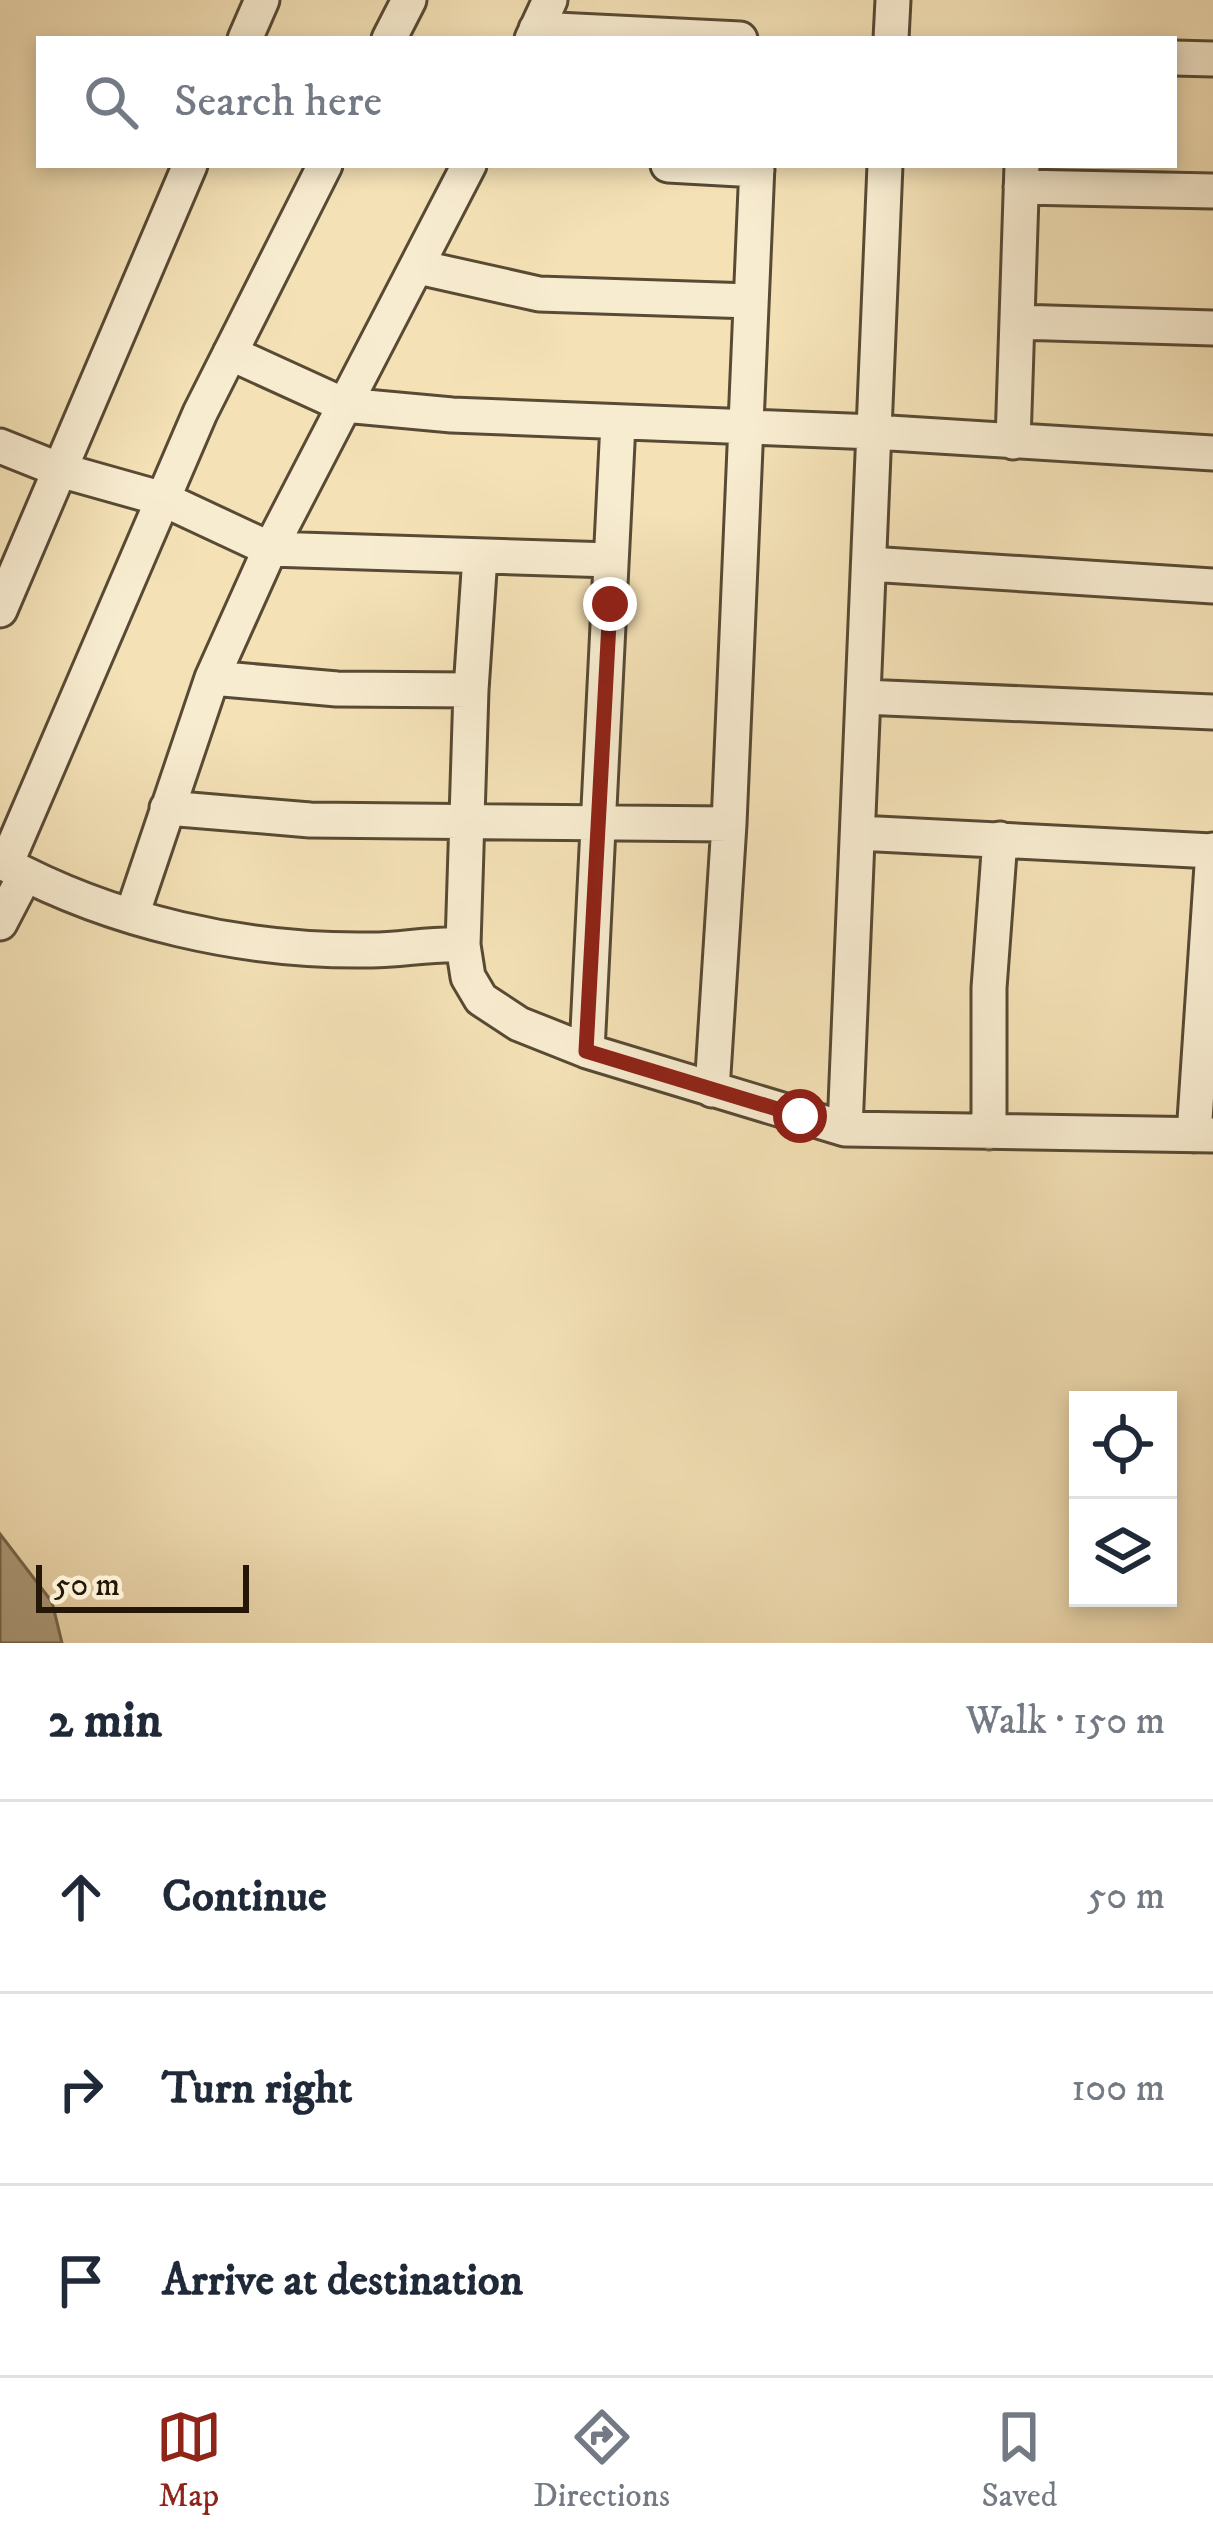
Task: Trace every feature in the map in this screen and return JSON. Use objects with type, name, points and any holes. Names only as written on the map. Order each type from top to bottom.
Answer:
[{"type":"street","points":[[246,36],[262,0]]},
{"type":"street","points":[[391,36],[410,0]]},
{"type":"street","points":[[891,36],[893,0]]},
{"type":"street","points":[[539,23],[702,36]]},
{"type":"street","points":[[1177,58],[1213,59]]},
{"type":"street","points":[[0,610],[189,168]]},
{"type":"street","points":[[0,923],[10,868],[163,500],[230,352],[323,168]]},
{"type":"street","points":[[132,915],[212,678],[270,549],[467,168]]},
{"type":"street","points":[[712,1090],[729,824],[757,168]]},
{"type":"street","points":[[844,1129],[886,168]]},
{"type":"street","points":[[1013,442],[1021,176],[1213,191]]},
{"type":"street","points":[[418,266],[538,294],[751,301]]},
{"type":"street","points":[[1016,322],[1213,328]]},
{"type":"street","points":[[230,352],[344,404],[452,415],[874,432],[1213,453]]},
{"type":"street","points":[[586,1051],[618,423]]},
{"type":"street","points":[[0,446],[60,470],[163,500],[270,549],[611,560]]},
{"type":"street","points":[[480,556],[463,945],[468,977],[481,999],[518,1024],[586,1051],[844,1129],[1203,1135],[1213,850],[858,833]]},
{"type":"street","points":[[868,564],[1213,586]]},
{"type":"street","points":[[212,678],[337,689],[471,690]]},
{"type":"street","points":[[863,697],[1213,712]]},
{"type":"street","points":[[167,808],[310,820],[729,824]]},
{"type":"street","points":[[989,1132],[989,988],[1000,839]]},
{"type":"street","points":[[10,868],[132,915],[218,938],[284,947],[373,950],[463,945]]},
{"type":"shaded area","points":[[0,1534],[52,1602],[62,1643],[0,1643]]},
{"type":"route","points":[[610,604],[586,1051],[800,1116]]}]
